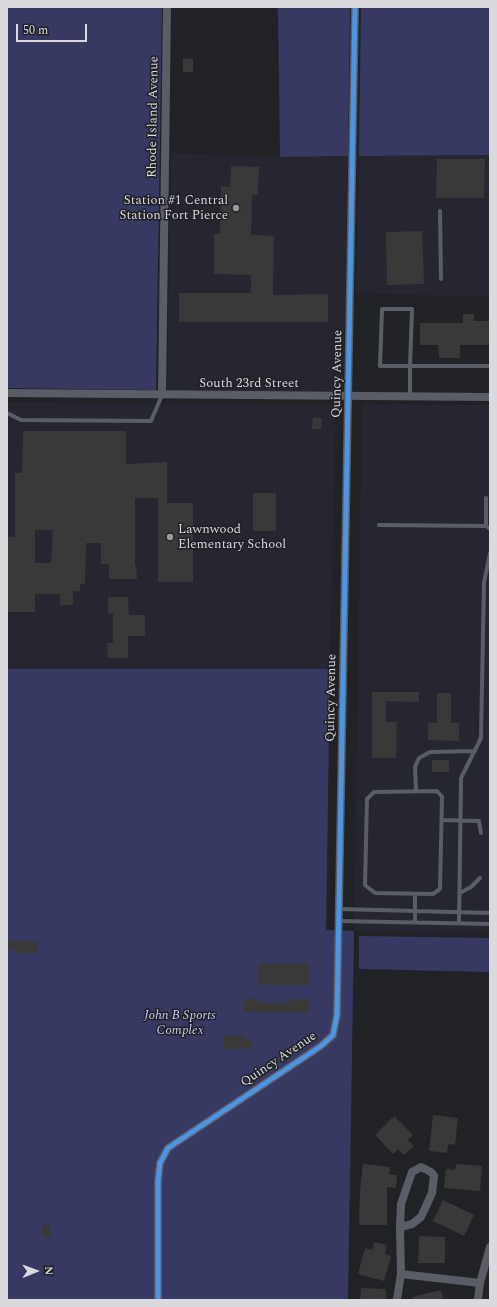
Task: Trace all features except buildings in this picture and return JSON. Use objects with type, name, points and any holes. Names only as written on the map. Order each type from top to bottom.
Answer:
[{"type":"street","name":"Rhode Island Avenue","points":[[162,396],[167,7]]},
{"type":"street","name":"Quincy Avenue","points":[[158,1300],[158,1181],[160,1163],[168,1148],[322,1046],[333,1035],[337,1015],[355,7]]},
{"type":"street","name":"South 23rd Street","points":[[7,393],[162,396],[490,397]]},
{"type":"street","points":[[397,1300],[401,1274],[400,1227],[401,1204],[412,1172],[421,1167],[431,1172],[434,1176],[432,1193],[421,1217],[412,1224],[400,1227]]},
{"type":"street","points":[[478,1300],[480,1283],[490,1247]]},
{"type":"street","points":[[401,1274],[480,1283]]},
{"type":"lane","points":[[440,211],[441,279]]},
{"type":"lane","points":[[410,396],[410,366],[412,309],[382,309],[380,366],[410,366],[490,366]]},
{"type":"lane","points":[[7,413],[22,420],[150,421],[162,396]]},
{"type":"lane","points":[[379,525],[488,528],[486,498]]},
{"type":"lane","points":[[459,923],[461,778],[481,738],[484,583],[490,553]]},
{"type":"lane","points":[[416,791],[415,767],[419,758],[430,752],[475,751]]},
{"type":"lane","points":[[437,791],[442,797],[442,820],[440,889],[433,894],[375,893],[366,885],[366,799],[374,792],[437,791]]},
{"type":"lane","points":[[442,820],[479,821],[481,833]]},
{"type":"lane","points":[[460,893],[480,878]]},
{"type":"lane","points":[[415,894],[415,922]]},
{"type":"lane","points":[[339,909],[490,913]]},
{"type":"lane","points":[[338,921],[490,924]]},
{"type":"shaded area","points":[[171,153],[280,157],[348,156],[343,391],[167,391]]},
{"type":"shaded area","points":[[490,155],[490,297],[356,293],[359,156]]},
{"type":"shaded area","name":"Lawnwood Elementary School","points":[[7,402],[336,405],[330,669],[7,669]]},
{"type":"shaded area","points":[[362,404],[490,405],[490,933],[354,931]]},
{"type":"green space","points":[[7,7],[162,7],[156,390],[7,388]]},
{"type":"green space","points":[[278,7],[350,7],[348,156],[280,157]]},
{"type":"green space","points":[[361,7],[490,7],[490,155],[359,156]]},
{"type":"green space","name":"John B Sports Complex","points":[[7,669],[330,669],[326,930],[354,931],[348,1300],[7,1300]]},
{"type":"green space","points":[[359,936],[490,938],[490,972],[359,969]]},
{"type":"cycle path","points":[[158,1300],[158,1181],[160,1163],[168,1148],[321,1046],[333,1035],[337,1015],[355,7]]},
{"type":"place","name":"Station #1 Central Station Fort Pierce","points":[[236,208]]},
{"type":"place","name":"Lawnwood Elementary School","points":[[170,537]]}]
